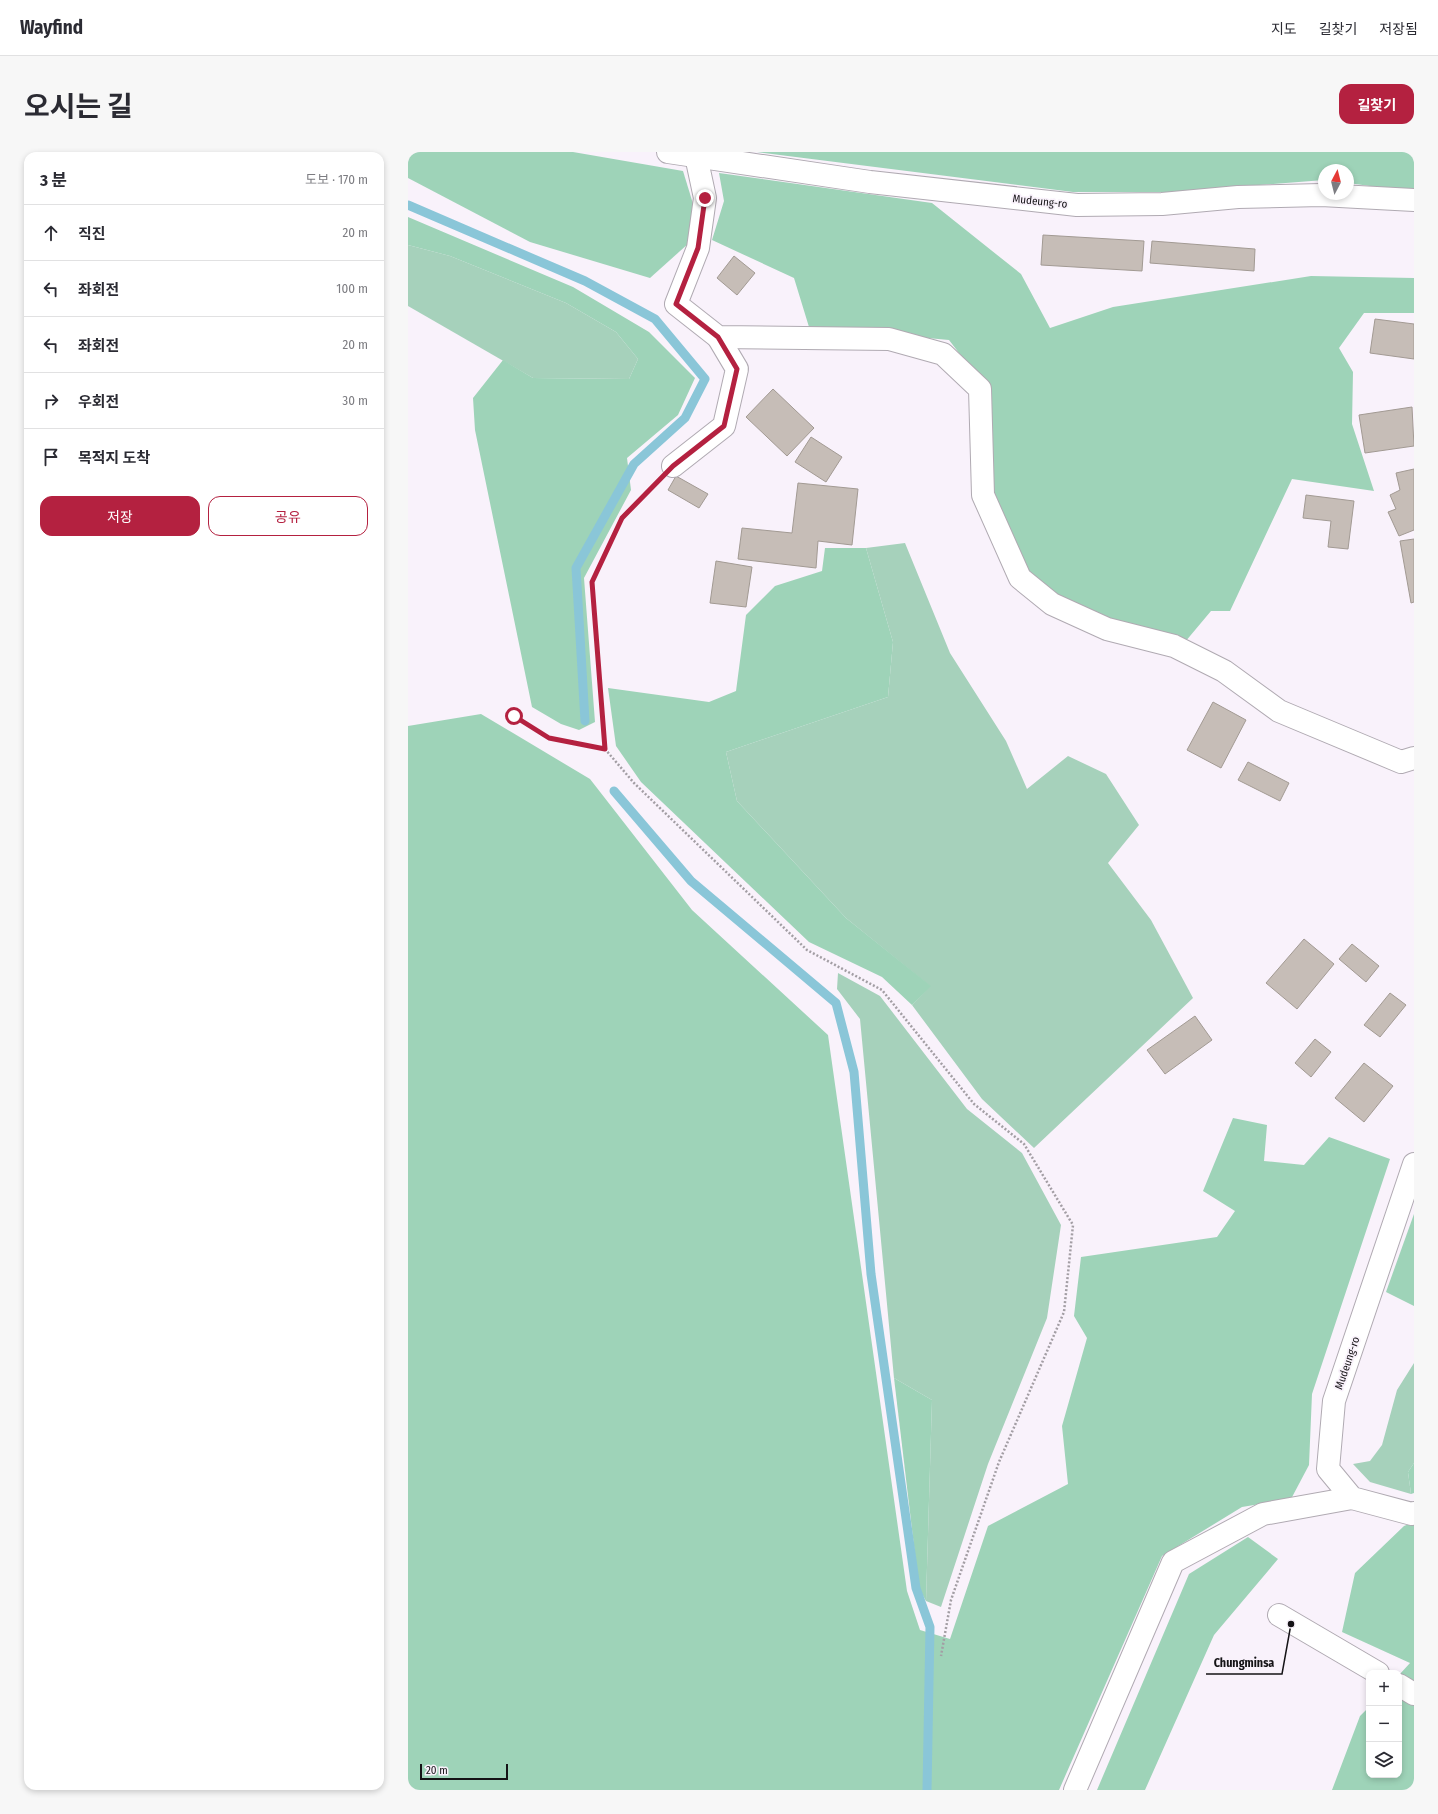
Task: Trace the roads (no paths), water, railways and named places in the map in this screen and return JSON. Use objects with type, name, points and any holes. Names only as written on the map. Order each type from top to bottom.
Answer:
[{"type":"main road","name":"Mudeung-ro","points":[[668,152],[870,182],[1077,205],[1162,204],[1238,197],[1321,195],[1414,200]]},
{"type":"main road","points":[[673,466],[724,426],[737,369],[718,337],[676,304],[698,248],[705,198],[696,156]]},
{"type":"main road","points":[[718,337],[889,339],[943,354],[980,389],[982,495],[1020,578],[1052,604],[1108,629],[1174,646],[1224,671],[1279,711],[1401,762],[1414,758]]},
{"type":"main road","name":"Mudeung-ro","points":[[1352,1498],[1328,1469],[1334,1401],[1414,1164]]},
{"type":"main road","points":[[1075,1790],[1173,1562],[1263,1514],[1352,1498],[1412,1514],[1414,1513]]},
{"type":"main road","points":[[1279,1615],[1373,1670]]},
{"type":"main road","points":[[1402,1687],[1414,1694]]},
{"type":"waterway","points":[[408,205],[585,281],[655,319],[705,379],[685,418],[634,464],[576,568],[585,721]]},
{"type":"waterway","points":[[614,791],[691,881],[836,1003],[854,1072],[871,1274],[916,1588],[930,1627],[927,1790]]},
{"type":"place","name":"Chungminsa","points":[[1291,1624]]}]
